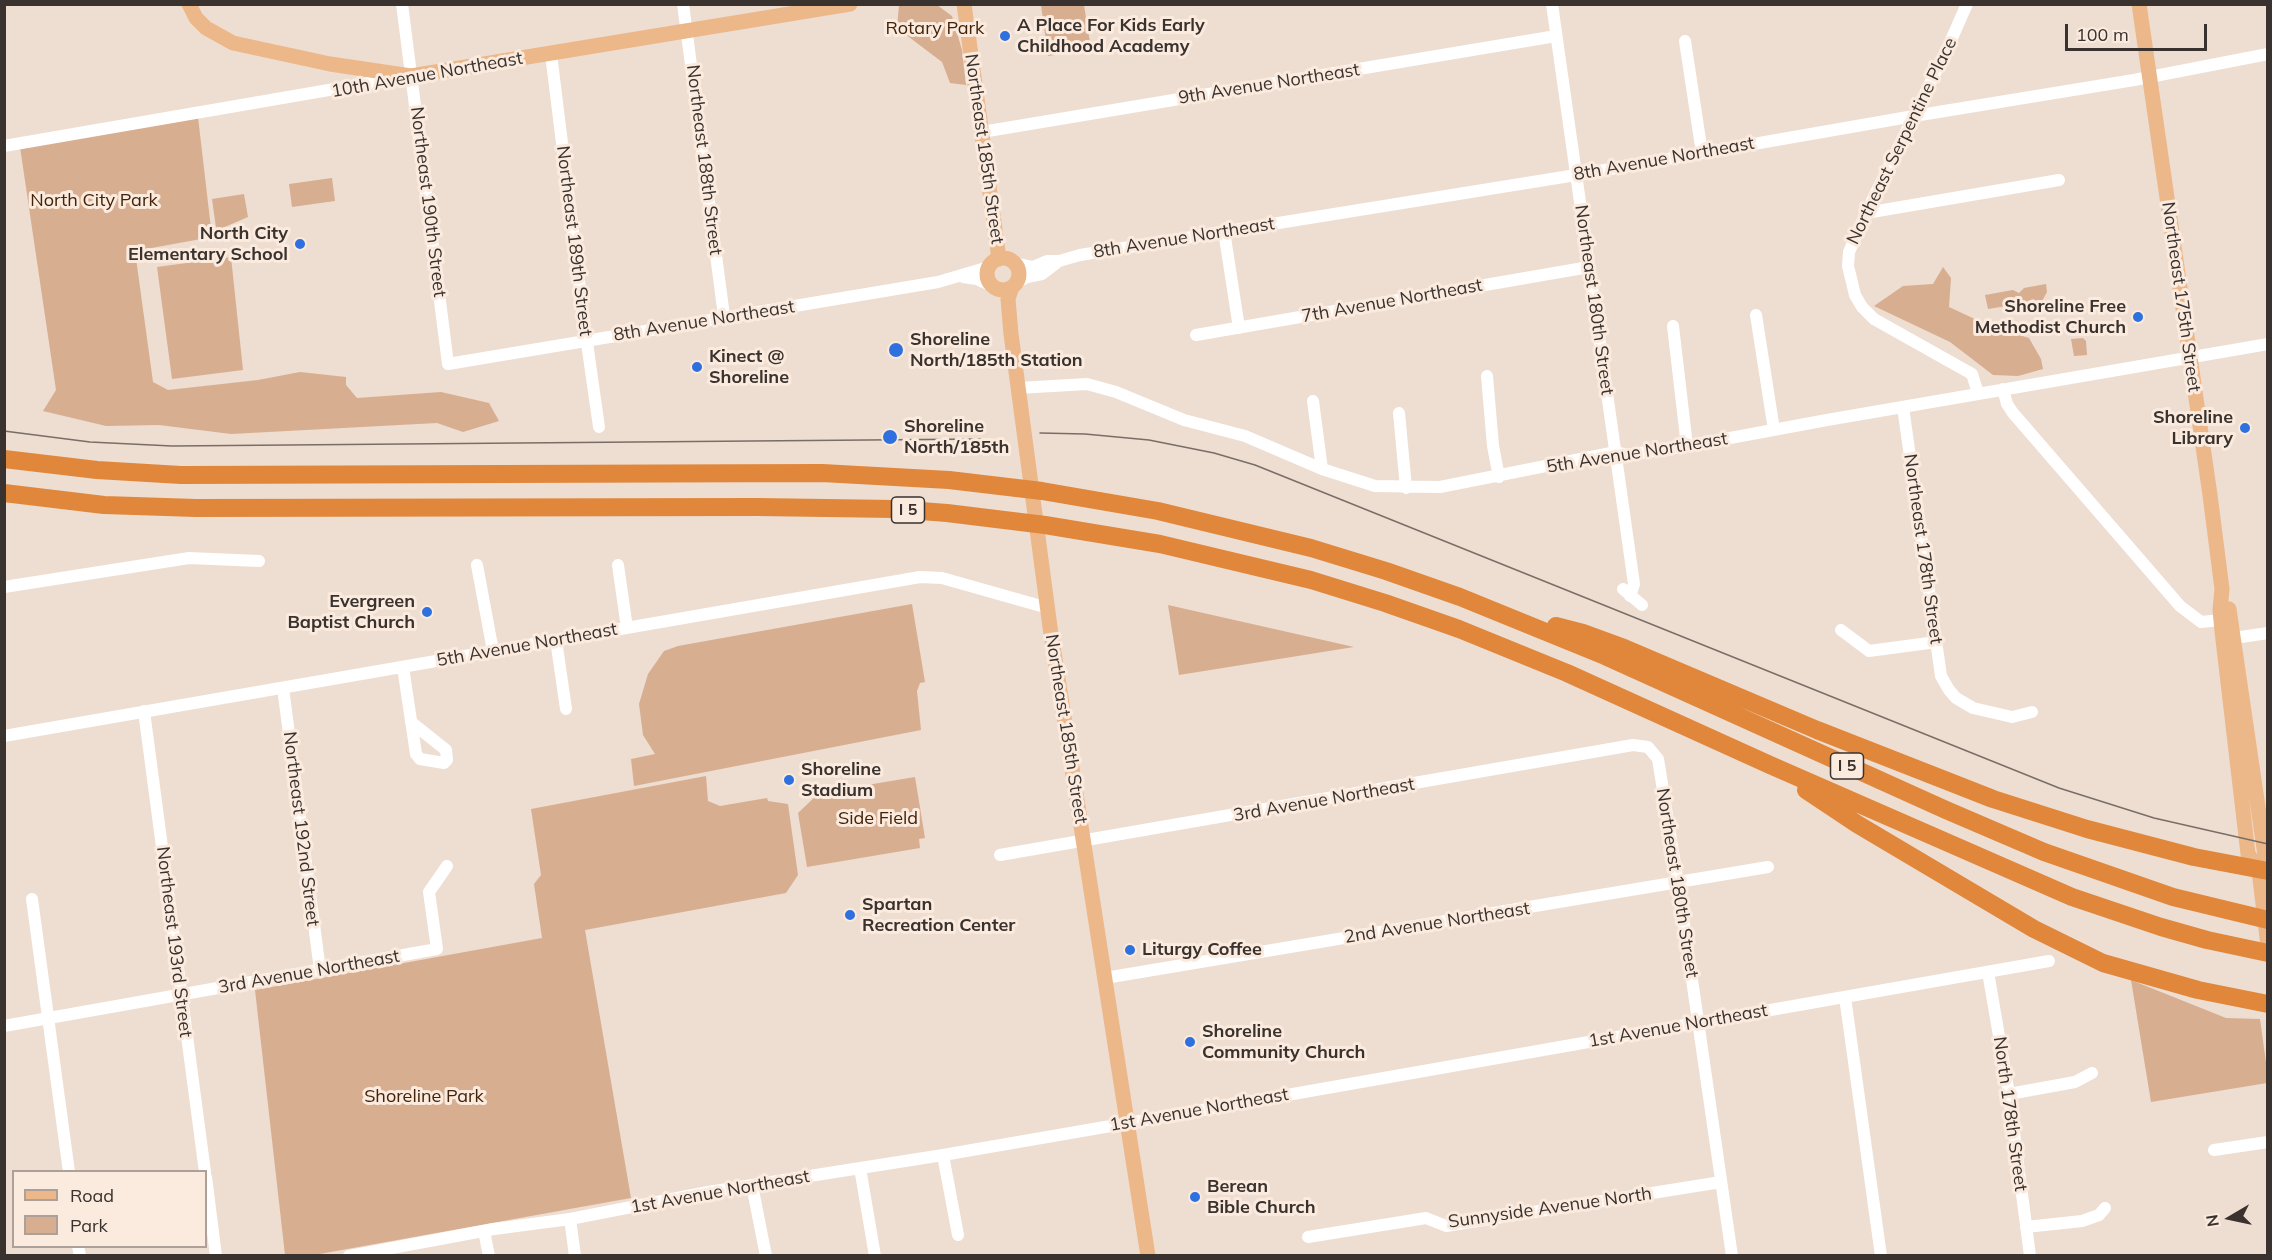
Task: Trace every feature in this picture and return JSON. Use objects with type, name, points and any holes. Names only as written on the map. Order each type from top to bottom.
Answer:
[{"type":"highway","name":"I 5","points":[[4,459],[97,471],[181,475],[834,473],[949,480],[1081,497],[1158,511],[1235,528],[1386,571],[1497,612],[1605,656],[2044,852],[2144,888],[2203,906],[2267,939]]},
{"type":"highway","name":"I 5","points":[[4,493],[104,505],[196,508],[843,507],[947,513],[1074,529],[1160,544],[1236,561],[1385,603],[1459,628],[1531,657],[2054,890],[2123,915],[2207,940],[2267,939]]},
{"type":"highway","points":[[1497,612],[1596,637],[1817,730],[1993,799],[2047,817],[2194,857],[2263,871]]},
{"type":"highway","points":[[1770,765],[1866,830],[2034,929],[2103,963],[2198,990],[2268,1004]]},
{"type":"main road","points":[[189,4],[196,18],[206,28],[233,43],[330,64],[411,76]]},
{"type":"main road","name":"10th Avenue Northeast","points":[[411,76],[850,4]]},
{"type":"main road","name":"Northeast 185th Street","points":[[963,4],[1001,263]]},
{"type":"main road","name":"Northeast 175th Street","points":[[2139,4],[2222,589],[2221,620],[2248,854],[2263,871]]},
{"type":"main road","points":[[1001,263],[1019,273],[1014,285],[1003,290],[992,286],[987,276],[1001,263]]},
{"type":"main road","name":"Northeast 185th Street","points":[[1014,285],[1008,299],[1012,320],[1011,334],[1048,608],[1148,1256]]},
{"type":"main road","name":"Northeast 185th Street","points":[[992,286],[1004,322],[1011,334]]},
{"type":"main road","name":"Northeast 175th Street","points":[[2222,589],[2229,609],[2234,638],[2265,855],[2263,871],[2267,939]]},
{"type":"street","name":"Northeast 190th Street","points":[[402,4],[448,364]]},
{"type":"street","name":"Northeast 188th Street","points":[[683,4],[724,316]]},
{"type":"street","name":"Northeast 180th Street","points":[[1552,4],[1634,584],[1627,592],[1642,605]]},
{"type":"street","name":"Northeast Serpentine Place","points":[[1967,4],[1849,252],[1851,280],[1855,295],[1862,307],[1874,319],[1972,374],[1978,393]]},
{"type":"street","name":"9th Avenue Northeast","points":[[982,132],[1556,36]]},
{"type":"street","points":[[1685,41],[1702,153]]},
{"type":"street","name":"Northeast 189th Street","points":[[551,54],[599,427]]},
{"type":"street","name":"8th Avenue Northeast","points":[[448,364],[724,316],[776,310],[958,277],[1001,263],[1033,267],[1047,261],[1059,261],[1080,255],[1576,175],[2149,77],[2268,54]]},
{"type":"street","name":"10th Avenue Northeast","points":[[4,146],[411,76]]},
{"type":"street","points":[[1866,213],[2059,180]]},
{"type":"street","points":[[1224,231],[1239,328]]},
{"type":"street","name":"8th Avenue Northeast","points":[[1014,285],[1027,277],[1042,274],[1059,261]]},
{"type":"street","name":"7th Avenue Northeast","points":[[1196,335],[1589,267]]},
{"type":"street","name":"8th Avenue Northeast","points":[[958,277],[977,279],[992,286]]},
{"type":"street","points":[[1756,315],[1774,430]]},
{"type":"street","points":[[1673,326],[1686,446]]},
{"type":"street","name":"5th Avenue Northeast","points":[[1018,388],[1087,384],[1116,392],[1184,420],[1245,436],[1322,469],[1375,486],[1440,487],[1616,452],[1627,455],[1686,446],[2268,344]]},
{"type":"street","points":[[1487,376],[1493,446],[1499,477]]},
{"type":"street","points":[[2003,389],[2007,404],[2013,413],[2180,606],[2200,622],[2221,620]]},
{"type":"street","points":[[1313,401],[1322,469]]},
{"type":"street","name":"Northeast 178th Street","points":[[1903,407],[1941,676],[1956,698],[1973,708],[2012,717],[2032,712]]},
{"type":"street","points":[[1399,413],[1406,488]]},
{"type":"street","points":[[4,587],[189,558],[259,561]]},
{"type":"street","points":[[477,565],[493,651]]},
{"type":"street","points":[[618,565],[627,628]]},
{"type":"street","name":"5th Avenue Northeast","points":[[4,736],[920,577],[942,578],[1048,608]]},
{"type":"street","points":[[1841,630],[1869,651],[1936,642]]},
{"type":"street","points":[[2234,638],[2268,633]]},
{"type":"street","points":[[556,640],[566,709]]},
{"type":"street","points":[[403,667],[411,722]]},
{"type":"street","name":"Northeast 192nd Street","points":[[283,688],[320,970]]},
{"type":"street","name":"Northeast 193rd Street","points":[[144,711],[205,1170]]},
{"type":"street","name":"3rd Avenue Northeast","points":[[1000,855],[1633,746],[1648,747]]},
{"type":"street","name":"Northeast 180th Street","points":[[1648,747],[1658,759],[1732,1256]]},
{"type":"street","name":"3rd Avenue Northeast","points":[[4,1026],[437,949],[429,892],[447,866]]},
{"type":"street","name":"2nd Avenue Northeast","points":[[1105,978],[1768,867]]},
{"type":"street","points":[[32,899],[69,1170]]},
{"type":"street","name":"1st Avenue Northeast","points":[[356,1255],[484,1231],[570,1219],[708,1192],[1128,1123],[2049,961]]},
{"type":"street","name":"North 178th Street","points":[[1988,972],[2009,1094],[2030,1256]]},
{"type":"street","points":[[1845,997],[1881,1256]]},
{"type":"street","points":[[2009,1094],[2075,1083],[2092,1073]]},
{"type":"street","points":[[2214,1150],[2268,1142]]},
{"type":"street","points":[[943,1155],[958,1235]]},
{"type":"street","points":[[860,1168],[875,1256]]},
{"type":"street","name":"Sunnyside Avenue North","points":[[1308,1237],[1426,1218],[1446,1226],[1721,1182]]},
{"type":"street","points":[[207,1185],[216,1256]]},
{"type":"street","points":[[752,1185],[766,1256]]},
{"type":"street","points":[[2026,1227],[2082,1221],[2099,1215],[2105,1208]]},
{"type":"street","points":[[570,1219],[575,1256]]},
{"type":"street","points":[[484,1231],[489,1256]]},
{"type":"green space","name":"Rotary Park","points":[[899,5],[937,5],[952,16],[962,50],[966,85],[950,83],[942,62],[897,28]]},
{"type":"green space","points":[[1041,5],[1084,5],[1091,49],[1048,56]]},
{"type":"green space","name":"North City Park","points":[[198,117],[212,237],[135,251],[153,382],[168,390],[258,380],[300,372],[346,377],[346,385],[357,398],[441,392],[489,403],[499,421],[463,432],[437,423],[231,434],[159,425],[106,426],[43,411],[56,390],[20,147]]},
{"type":"green space","points":[[332,178],[335,201],[292,207],[289,184]]},
{"type":"green space","points":[[244,194],[248,217],[220,229],[216,228],[212,199]]},
{"type":"green space","points":[[231,257],[243,370],[172,379],[157,267]]},
{"type":"green space","points":[[1943,267],[1951,278],[1949,307],[1992,327],[2029,338],[2041,359],[2043,369],[2018,376],[1993,375],[1950,342],[1874,306],[1903,286],[1933,284]]},
{"type":"green space","points":[[2046,284],[2047,292],[2041,303],[2033,299],[2025,303],[1988,309],[1985,295],[2013,290],[2019,293],[2024,288]]},
{"type":"green space","points":[[2083,338],[2086,341],[2087,355],[2074,356],[2071,339]]},
{"type":"green space","points":[[912,604],[925,682],[920,683],[917,691],[921,730],[634,786],[631,759],[655,754],[643,735],[639,704],[648,674],[664,651],[678,646]]},
{"type":"green space","points":[[1168,605],[1354,647],[1179,675]]},
{"type":"green space","name":"Shoreline Park","points":[[706,776],[708,801],[720,806],[767,798],[768,801],[788,804],[798,875],[786,893],[585,930],[631,1198],[314,1255],[285,1255],[255,990],[542,938],[534,884],[541,875],[531,809]]},
{"type":"green space","name":"Side Field","points":[[915,777],[925,838],[919,839],[920,848],[807,867],[798,813],[819,793]]},
{"type":"green space","points":[[2131,980],[2226,1018],[2260,1019],[2267,1083],[2151,1102]]},
{"type":"tram line","points":[[4,431],[90,442],[172,446],[983,439]]},
{"type":"tram line","points":[[1040,433],[1085,434],[1149,440],[1214,453],[1255,465],[2059,788],[2154,818],[2268,844]]},
{"type":"place","name":"A Place For Kids Early Childhood Academy","points":[[1005,36]]},
{"type":"place","name":"North City Elementary School","points":[[300,244]]},
{"type":"place","name":"Shoreline Free Methodist Church","points":[[2138,317]]},
{"type":"place","name":"Shoreline North/185th Station","points":[[896,350]]},
{"type":"place","name":"Kinect @ Shoreline","points":[[697,367]]},
{"type":"place","name":"Shoreline Library","points":[[2245,428]]},
{"type":"place","name":"Shoreline North/185th","points":[[890,437]]},
{"type":"place","name":"Evergreen Baptist Church","points":[[427,612]]},
{"type":"place","name":"Shoreline Stadium","points":[[789,780]]},
{"type":"place","name":"Spartan Recreation Center","points":[[850,915]]},
{"type":"place","name":"Liturgy Coffee","points":[[1130,950]]},
{"type":"place","name":"Shoreline Community Church","points":[[1190,1042]]},
{"type":"place","name":"Berean Bible Church","points":[[1195,1197]]}]
